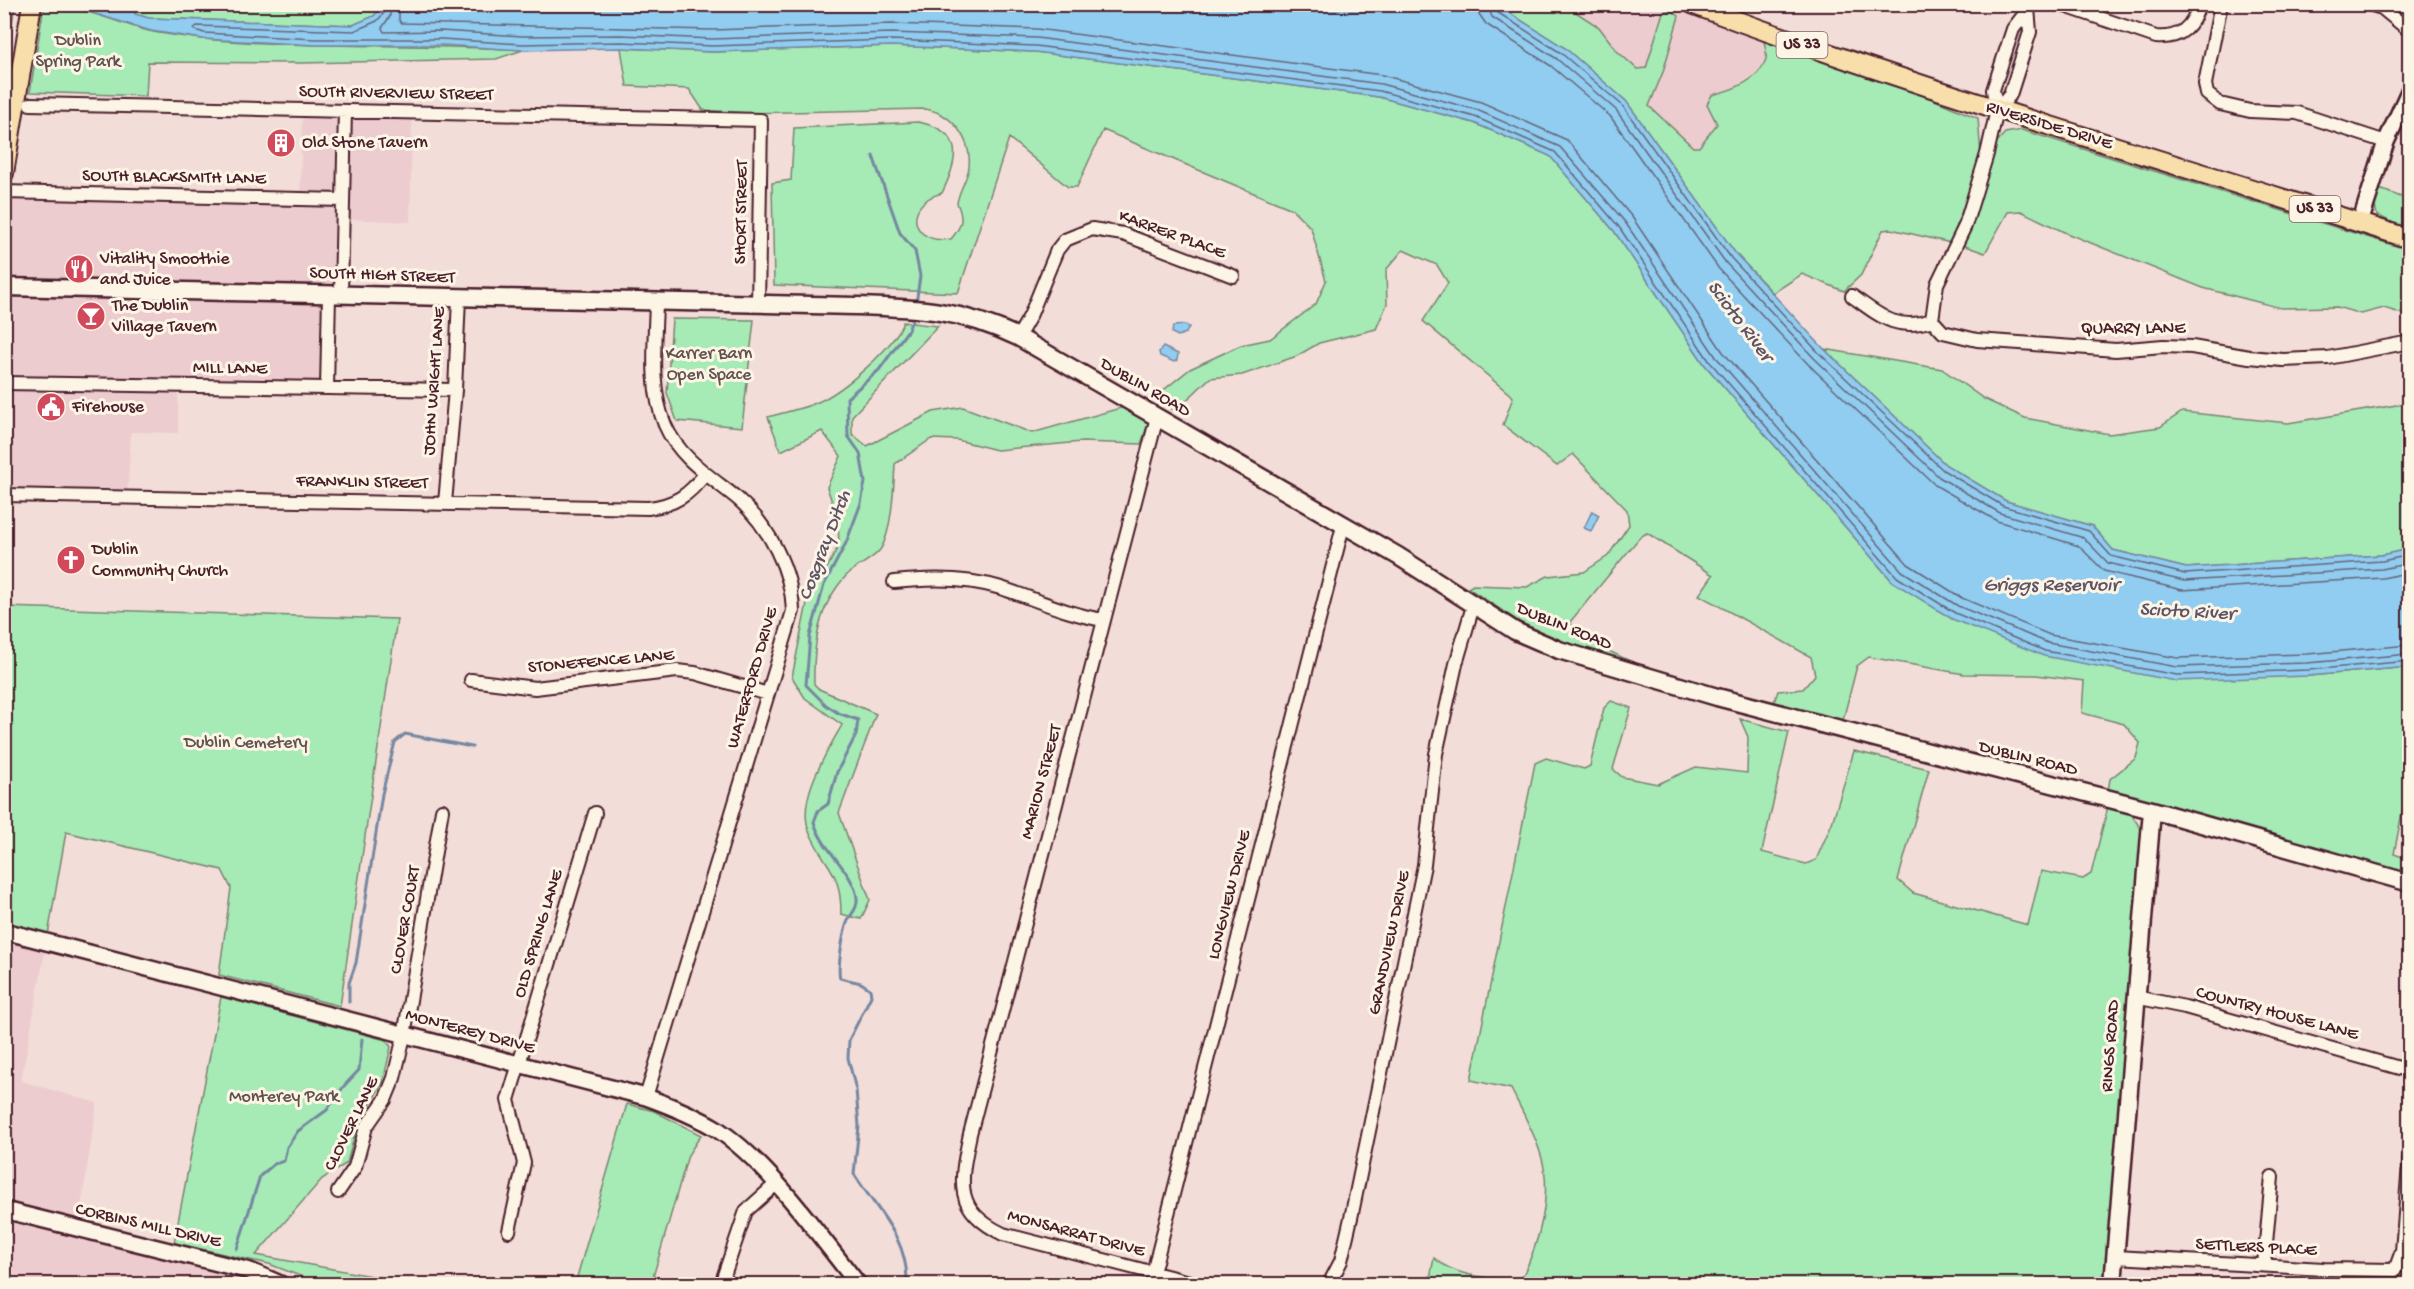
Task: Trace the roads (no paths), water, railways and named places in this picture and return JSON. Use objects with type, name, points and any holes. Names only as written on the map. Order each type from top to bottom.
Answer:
[{"type":"main road","points":[[4,173],[32,4]]},
{"type":"main road","name":"RIVERSIDE DRIVE","points":[[1692,4],[1766,33],[1997,110],[2409,239]]},
{"type":"main road","name":"SOUTH HIGH STREET","points":[[4,287],[758,304]]},
{"type":"main road","name":"DUBLIN ROAD","points":[[758,304],[933,309],[971,317],[1018,337],[1398,556],[1515,631],[1559,650],[1608,666],[1958,762],[2152,810],[2409,883]]},
{"type":"main road","name":"RINGS ROAD","points":[[2113,1284],[2134,997],[2152,810]]},
{"type":"street","points":[[2059,4],[2156,37],[2170,39],[2183,33],[2196,16],[2199,4]]},
{"type":"street","points":[[2221,4],[2206,73],[2207,94],[2220,104],[2250,111],[2297,113],[2386,142]]},
{"type":"street","points":[[2369,4],[2382,8],[2409,31]]},
{"type":"street","points":[[1997,110],[2010,95],[2030,32],[2028,8]]},
{"type":"street","points":[[1852,296],[1887,320],[1912,326],[1932,320],[1937,284],[1965,226],[1987,154],[1997,110],[1993,90],[2013,29],[2028,8]]},
{"type":"street","points":[[2360,223],[2386,142],[2409,89]]},
{"type":"street","name":"SOUTH RIVERVIEW STREET","points":[[30,104],[761,120]]},
{"type":"street","points":[[327,388],[342,200],[345,111]]},
{"type":"street","name":"SHORT STREET","points":[[758,304],[761,120]]},
{"type":"street","name":"SOUTH BLACKSMITH LANE","points":[[4,192],[342,200]]},
{"type":"street","name":"KARRER PLACE","points":[[1018,337],[1030,316],[1057,250],[1065,240],[1092,229],[1123,234],[1233,276]]},
{"type":"street","name":"JOHN WRIGHT LANE","points":[[445,503],[455,390],[459,297]]},
{"type":"street","name":"WATERFORD DRIVE","points":[[646,1097],[793,611],[790,580],[777,553],[753,515],[705,474],[672,440],[659,408],[655,380],[656,302]]},
{"type":"street","name":"QUARRY LANE","points":[[1932,320],[1943,332],[1977,340],[2116,350],[2163,346],[2192,347],[2249,357],[2283,360],[2328,358],[2409,342]]},
{"type":"street","name":"MILL LANE","points":[[4,383],[455,390]]},
{"type":"street","name":"MARION STREET","points":[[965,1157],[1157,417]]},
{"type":"street","name":"FRANKLIN STREET","points":[[4,495],[648,508],[674,503],[695,488],[705,474]]},
{"type":"street","name":"LONGVIEW DRIVE","points":[[1153,1273],[1343,526]]},
{"type":"street","points":[[894,582],[956,580],[999,587],[1055,608],[1103,620]]},
{"type":"street","name":"GRANDVIEW DRIVE","points":[[1329,1284],[1341,1261],[1353,1207],[1424,865],[1436,754],[1455,664],[1473,606]]},
{"type":"street","name":"STONEFENCE LANE","points":[[471,680],[535,688],[677,671],[695,673],[768,694]]},
{"type":"street","name":"CLOVER COURT","points":[[404,1036],[442,810]]},
{"type":"street","name":"OLD SPRING LANE","points":[[509,1231],[524,1163],[521,1143],[508,1107],[518,1065],[595,813]]},
{"type":"street","name":"MONTEREY DRIVE","points":[[4,931],[646,1097],[683,1111],[718,1130],[748,1154],[776,1184],[858,1284]]},
{"type":"street","name":"COUNTRY HOUSE LANE","points":[[2134,997],[2185,1007],[2409,1071]]},
{"type":"street","name":"CLOVER LANE","points":[[338,1192],[355,1167],[366,1127],[390,1090],[404,1036]]},
{"type":"street","name":"SETTLERS PLACE","points":[[2116,1257],[2377,1272],[2395,1270],[2402,1251],[2409,1152]]},
{"type":"street","name":"MONSARRAT DRIVE","points":[[965,1157],[962,1191],[969,1209],[984,1225],[1003,1234],[1197,1284]]},
{"type":"street","points":[[2264,1265],[2272,1177]]},
{"type":"street","points":[[721,1284],[746,1211],[776,1184]]},
{"type":"street","name":"CORBINS MILL DRIVE","points":[[4,1210],[233,1266],[280,1284]]},
{"type":"water","name":"Griggs Reservoir","points":[[371,4],[1497,5],[1565,48],[1626,101],[1736,254],[1824,349],[1946,465],[2006,501],[2092,526],[2113,550],[2186,568],[2381,555],[2409,549],[2409,667],[2308,676],[2176,681],[2044,656],[1952,619],[1893,582],[1705,365],[1614,231],[1550,156],[1474,123],[1379,97],[1035,52],[891,46],[713,52],[621,48],[523,50],[441,45],[315,45],[203,39],[151,31],[66,5],[134,5],[135,14],[149,18],[353,25],[374,16],[378,11],[377,7]]},
{"type":"water","points":[[1173,326],[1189,327],[1186,333],[1178,336],[1172,333]]},
{"type":"water","points":[[1163,347],[1178,354],[1177,360],[1174,362],[1160,356],[1159,352]]},
{"type":"water","points":[[1592,511],[1599,515],[1591,531],[1584,528]]},
{"type":"waterway","name":"Cosgray Ditch","points":[[873,156],[900,233],[915,251],[920,276],[916,304]]},
{"type":"waterway","name":"Cosgray Ditch","points":[[907,1284],[906,1267],[897,1238],[854,1174],[859,1126],[856,1090],[848,1058],[849,1040],[871,996],[870,989],[861,983],[840,978],[844,935],[848,920],[854,912],[857,898],[850,879],[824,842],[814,822],[818,811],[828,804],[837,772],[856,735],[858,720],[838,713],[826,705],[806,685],[810,636],[824,585],[846,543],[861,503],[865,482],[860,453],[848,436],[847,398],[879,370],[908,330],[915,313]]},
{"type":"waterway","points":[[349,1002],[349,983],[356,963],[382,794],[395,742],[405,734],[472,747]]},
{"type":"waterway","points":[[237,1249],[260,1176],[274,1164],[284,1161],[287,1147],[298,1131],[327,1110],[359,1070],[362,1039]]},
{"type":"place","name":"Old Stone Tavern","points":[[281,143]]},
{"type":"place","name":"Vitality Smoothie and Juice","points":[[79,269]]},
{"type":"place","name":"The Dublin Village Tavern","points":[[91,316]]},
{"type":"place","name":"Firehouse","points":[[51,407]]},
{"type":"place","name":"Dublin Community Church","points":[[71,560]]},
{"type":"park label","name":"Dublin Spring Park","points":[[78,51]]},
{"type":"park label","name":"Karrer Barn Open Space","points":[[709,364]]},
{"type":"park label","name":"Dublin Cemetery","points":[[246,743]]},
{"type":"park label","name":"Monterey Park","points":[[284,1097]]},
{"type":"water label","name":"Scioto River","points":[[1739,322]]},
{"type":"water label","name":"Scioto River","points":[[2187,613]]}]
